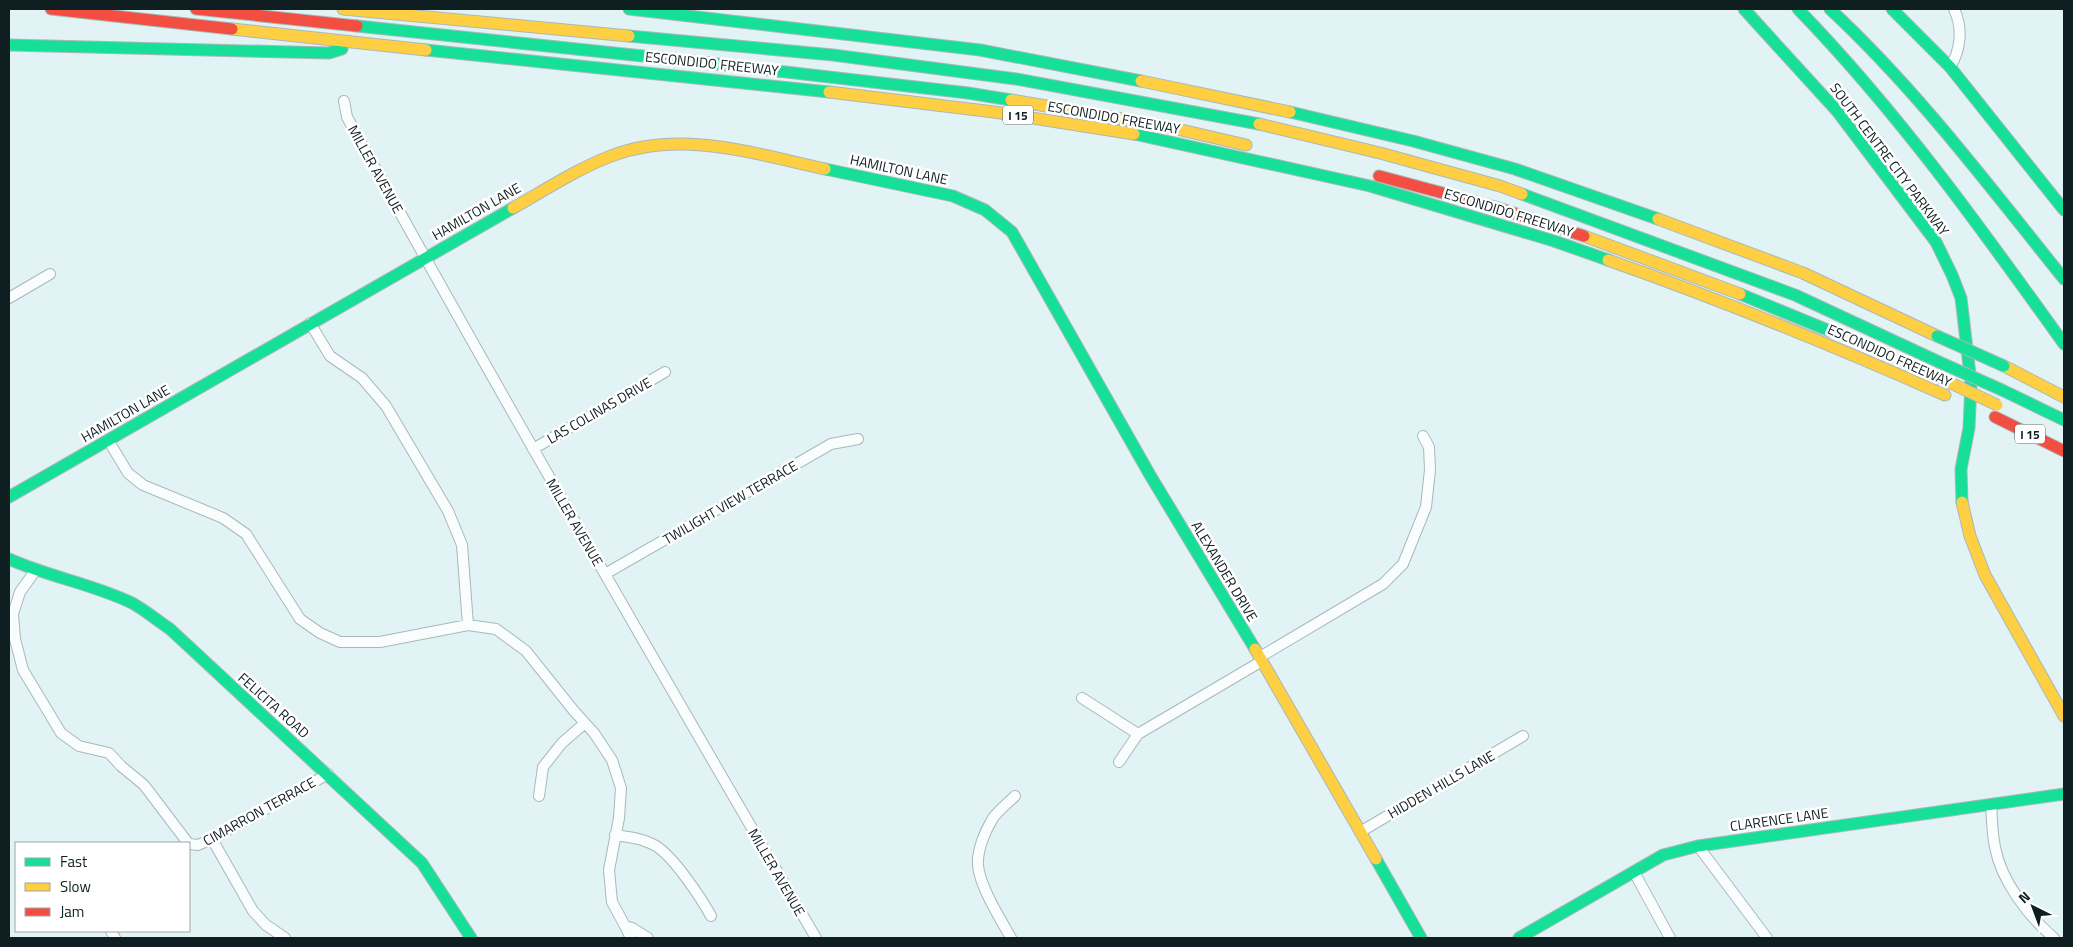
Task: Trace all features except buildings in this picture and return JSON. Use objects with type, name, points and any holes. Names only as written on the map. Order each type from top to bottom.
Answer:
[{"type":"main road","name":"ESCONDIDO FREEWAY","points":[[51,9],[359,44],[541,60],[757,83],[994,112],[1139,135],[1278,164],[1370,186],[1554,241],[1696,291],[1853,354],[2064,451]]},
{"type":"main road","points":[[196,9],[690,61],[968,93],[1164,126],[1259,148]]},
{"type":"main road","points":[[343,9],[833,55],[1016,79],[1251,122],[1380,153],[1500,186],[1795,295],[2064,420]]},
{"type":"main road","points":[[629,9],[980,50],[1234,99],[1413,141],[1515,169],[1687,229],[1803,274],[2004,366],[2064,397]]},
{"type":"main road","name":"SOUTH CENTRE CITY PARKWAY","points":[[1744,9],[1837,111],[1936,242],[1952,275],[1961,298],[1971,384],[1969,428],[1961,469],[1962,500],[1970,536],[1985,575],[2064,716]]},
{"type":"main road","name":"SOUTH CENTRE CITY PARKWAY","points":[[1798,9],[1836,48],[1900,124],[2064,344]]},
{"type":"main road","points":[[1830,9],[1909,87],[2064,279]]},
{"type":"main road","points":[[1892,9],[1950,67],[2064,210]]},
{"type":"main road","points":[[177,22],[268,16]]},
{"type":"main road","points":[[9,45],[329,53],[359,44]]},
{"type":"main road","name":"HAMILTON LANE","points":[[9,497],[424,258],[593,164],[630,150],[671,143],[726,148],[953,196],[983,207],[1001,220]]},
{"type":"main road","points":[[1372,174],[1447,193],[1609,243],[1770,305],[1841,336]]},
{"type":"main road","name":"ALEXANDER DRIVE","points":[[1001,220],[1012,232],[1150,474],[1261,659],[1421,938]]},
{"type":"main road","points":[[1934,375],[2013,413]]},
{"type":"main road","name":"FELICITA ROAD","points":[[9,558],[35,571],[108,593],[133,604],[155,618],[328,774],[422,863],[471,938]]},
{"type":"main road","name":"CLARENCE LANE","points":[[1519,938],[1663,855],[1698,846],[2064,794]]},
{"type":"street","points":[[1950,67],[1956,57],[1960,44],[1954,9]]},
{"type":"street","name":"MILLER AVENUE","points":[[344,101],[347,117],[424,258],[816,938]]},
{"type":"street","points":[[9,298],[50,274]]},
{"type":"street","points":[[310,323],[330,356],[362,378],[386,406],[448,511],[462,545],[468,625]]},
{"type":"street","name":"LAS COLINAS DRIVE","points":[[533,449],[665,372]]},
{"type":"street","points":[[1120,762],[1138,734],[1383,584],[1403,564],[1426,507],[1430,470],[1429,448],[1423,436]]},
{"type":"street","name":"TWILIGHT VIEW TERRACE","points":[[605,574],[831,444],[858,438]]},
{"type":"street","points":[[108,440],[128,474],[143,485],[223,518],[246,534],[300,619],[320,633],[340,642],[380,642],[468,625],[496,629],[526,651],[586,723],[612,760],[621,788],[609,870],[612,902],[632,938]]},
{"type":"street","name":"CIMARRON TERRACE","points":[[35,571],[20,592],[13,614],[16,647],[23,670],[61,733],[79,746],[109,753],[144,785],[187,842]]},
{"type":"street","points":[[1082,698],[1138,734]]},
{"type":"street","points":[[539,796],[543,767],[562,743],[586,723]]},
{"type":"street","name":"HIDDEN HILLS LANE","points":[[1360,832],[1523,736]]},
{"type":"street","name":"CIMARRON TERRACE","points":[[190,844],[198,845],[212,838],[328,774]]},
{"type":"street","points":[[1011,938],[992,904],[980,875],[978,864],[982,839],[994,817],[1015,796]]},
{"type":"street","points":[[1990,804],[1995,849],[2009,885],[2036,921],[2054,938]]},
{"type":"street","points":[[615,835],[637,838],[658,847],[676,866],[703,901],[711,916]]},
{"type":"street","points":[[212,838],[253,911],[266,925],[285,938]]},
{"type":"street","points":[[1698,846],[1767,938]]},
{"type":"street","points":[[1634,872],[1670,938]]},
{"type":"street","points":[[625,926],[648,938]]},
{"type":"traffic: fast","points":[[629,9],[980,50],[1141,81]]},
{"type":"traffic: fast","points":[[1744,9],[1837,111],[1936,242],[1952,275],[1961,298],[1971,383],[1969,428],[1961,469],[1962,502]]},
{"type":"traffic: fast","points":[[1798,9],[1835,48],[1904,130],[1970,214],[2064,344]]},
{"type":"traffic: fast","points":[[1830,9],[1862,40],[1923,106],[2064,279]]},
{"type":"traffic: fast","points":[[1892,9],[1950,67],[2064,210]]},
{"type":"traffic: fast","points":[[357,26],[700,62],[968,93],[1011,100]]},
{"type":"traffic: fast","points":[[629,36],[833,55],[1016,79],[1259,124]]},
{"type":"traffic: fast","points":[[9,45],[329,53],[342,49]]},
{"type":"traffic: fast","points":[[426,50],[829,92]]},
{"type":"traffic: fast","points":[[1290,112],[1413,141],[1515,169],[1658,219]]},
{"type":"traffic: fast","points":[[1134,134],[1370,186],[1554,241],[1608,260]]},
{"type":"traffic: fast","points":[[825,169],[953,196],[985,210],[1012,232],[1150,475],[1255,649]]},
{"type":"traffic: fast","points":[[1522,194],[1795,295],[1939,362]]},
{"type":"traffic: fast","points":[[9,497],[513,208]]},
{"type":"traffic: fast","points":[[1740,294],[1830,331]]},
{"type":"traffic: fast","points":[[1937,336],[2004,366]]},
{"type":"traffic: fast","points":[[1939,362],[2002,390]]},
{"type":"traffic: fast","points":[[2002,390],[2064,420]]},
{"type":"traffic: fast","points":[[9,559],[117,596],[137,606],[170,629],[422,863],[471,938]]},
{"type":"traffic: fast","points":[[1519,938],[1663,855],[1698,846],[2064,794]]},
{"type":"traffic: fast","points":[[1376,859],[1421,938]]},
{"type":"traffic: slow","points":[[343,9],[629,36]]},
{"type":"traffic: slow","points":[[232,29],[426,50]]},
{"type":"traffic: slow","points":[[1141,81],[1290,112]]},
{"type":"traffic: slow","points":[[829,92],[994,112],[1134,134]]},
{"type":"traffic: slow","points":[[1011,100],[1164,126],[1246,145]]},
{"type":"traffic: slow","points":[[1259,124],[1380,153],[1500,186],[1522,194]]},
{"type":"traffic: slow","points":[[513,208],[598,161],[637,148],[691,144],[718,147],[745,151],[825,169]]},
{"type":"traffic: slow","points":[[1658,219],[1803,273],[1937,336]]},
{"type":"traffic: slow","points":[[1584,236],[1740,294]]},
{"type":"traffic: slow","points":[[1608,260],[1778,324],[1945,395]]},
{"type":"traffic: slow","points":[[2004,366],[2064,397]]},
{"type":"traffic: slow","points":[[1938,377],[1997,405]]},
{"type":"traffic: slow","points":[[1962,502],[1970,536],[1985,575],[2064,716]]},
{"type":"traffic: slow","points":[[1255,649],[1376,859]]},
{"type":"traffic: jam","points":[[51,9],[232,29]]},
{"type":"traffic: jam","points":[[196,9],[357,26]]},
{"type":"traffic: jam","points":[[1379,176],[1495,207],[1584,236]]},
{"type":"traffic: jam","points":[[1995,417],[2064,451]]}]
